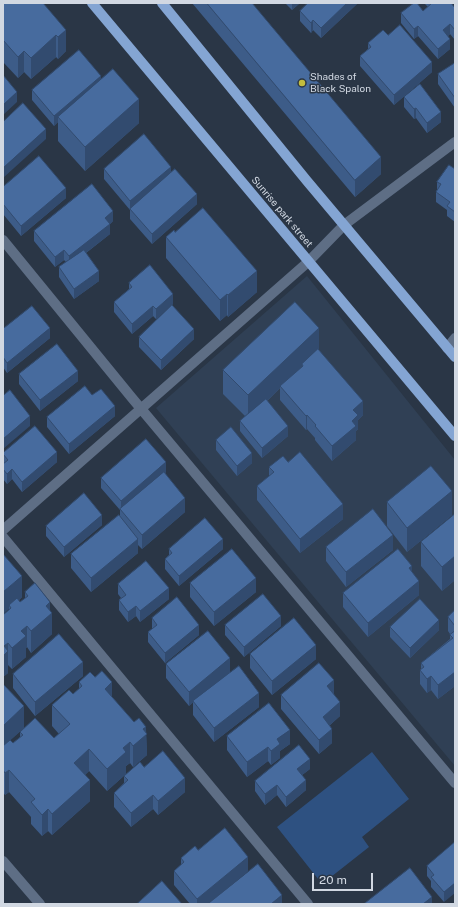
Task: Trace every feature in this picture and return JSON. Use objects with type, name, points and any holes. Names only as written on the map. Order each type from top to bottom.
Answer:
[{"type":"main road","name":"Sunrise park street","points":[[92,3],[455,436]]},
{"type":"main road","points":[[162,3],[344,225],[455,357]]},
{"type":"street","points":[[3,530],[308,262],[344,225],[455,142]]},
{"type":"street","points":[[3,240],[141,409],[455,784]]},
{"type":"street","points":[[448,348],[455,338]]},
{"type":"street","points":[[3,537],[308,904]]},
{"type":"street","points":[[3,861],[40,904]]},
{"type":"shaded area","points":[[307,276],[455,460],[455,766],[156,408]]},
{"type":"shaded area","points":[[372,752],[409,799],[362,837],[369,847],[322,884],[277,827]]},
{"type":"building","points":[[3,3],[43,3],[66,30],[58,37],[56,35],[31,58],[24,51],[18,57],[3,40]]},
{"type":"building","points":[[207,3],[252,3],[381,157],[355,180]]},
{"type":"building","points":[[308,3],[347,3],[321,28],[313,20],[311,23],[300,11]]},
{"type":"building","points":[[414,3],[417,3],[423,11],[432,3],[451,3],[455,8],[455,30],[450,24],[443,30],[450,39],[438,49],[418,26],[414,29],[401,13]]},
{"type":"building","points":[[400,25],[432,62],[394,95],[360,56],[371,47],[368,43],[383,30],[388,35]]},
{"type":"building","points":[[79,50],[101,76],[54,116],[32,90]]},
{"type":"building","points":[[455,63],[455,98],[438,74]]},
{"type":"building","points":[[113,69],[139,99],[85,147],[58,117]]},
{"type":"building","points":[[3,75],[17,92],[3,105]]},
{"type":"building","points":[[420,84],[441,112],[427,123],[416,108],[414,109],[404,97]]},
{"type":"building","points":[[23,103],[46,129],[3,168],[3,122]]},
{"type":"building","points":[[144,134],[171,167],[130,201],[104,169]]},
{"type":"building","points":[[39,156],[66,188],[21,226],[3,204],[3,187]]},
{"type":"building","points":[[449,165],[455,169],[455,212],[447,206],[450,202],[436,192],[441,184],[437,182]]},
{"type":"building","points":[[175,169],[197,194],[152,234],[130,209]]},
{"type":"building","points":[[92,184],[113,211],[105,218],[110,224],[69,256],[64,250],[55,257],[34,231]]},
{"type":"building","points":[[203,208],[257,271],[220,300],[166,237],[174,230],[175,232]]},
{"type":"building","points":[[84,250],[99,271],[74,289],[59,267]]},
{"type":"building","points":[[150,265],[173,294],[156,309],[153,306],[132,324],[114,302],[132,287],[129,283]]},
{"type":"building","points":[[295,302],[319,328],[248,395],[223,370]]},
{"type":"building","points":[[172,305],[194,329],[161,360],[139,337]]},
{"type":"building","points":[[32,306],[50,328],[7,363],[3,357],[3,329]]},
{"type":"building","points":[[57,344],[78,371],[40,400],[19,374]]},
{"type":"building","points":[[318,349],[363,401],[353,410],[358,415],[352,421],[356,426],[332,446],[315,426],[316,425],[307,415],[306,416],[280,386],[303,366],[302,364]]},
{"type":"building","points":[[85,386],[92,395],[101,389],[115,406],[69,444],[47,417]]},
{"type":"building","points":[[10,390],[30,416],[3,439],[3,396]]},
{"type":"building","points":[[266,399],[288,426],[262,448],[240,421]]},
{"type":"building","points":[[35,426],[57,452],[22,482],[12,469],[7,474],[3,469],[3,464],[8,460],[3,453]]},
{"type":"building","points":[[231,427],[252,453],[237,466],[216,440]]},
{"type":"building","points":[[146,439],[166,462],[121,501],[101,478]]},
{"type":"building","points":[[300,452],[343,504],[300,539],[257,486],[274,472],[269,467],[283,456],[288,462]]},
{"type":"building","points":[[431,466],[452,491],[407,528],[387,502]]},
{"type":"building","points":[[164,472],[185,498],[142,535],[120,509]]},
{"type":"building","points":[[84,493],[102,515],[64,547],[46,526]]},
{"type":"building","points":[[373,509],[393,535],[346,572],[326,547]]},
{"type":"building","points":[[455,514],[455,556],[442,567],[421,542]]},
{"type":"building","points":[[119,515],[138,539],[91,578],[71,554]]},
{"type":"building","points":[[205,518],[223,539],[179,576],[165,559],[172,553],[169,549]]},
{"type":"building","points":[[232,549],[256,578],[214,612],[190,583]]},
{"type":"building","points":[[398,549],[412,566],[409,568],[419,581],[368,623],[343,593]]},
{"type":"building","points":[[3,554],[22,576],[3,592]]},
{"type":"building","points":[[146,561],[169,588],[140,611],[136,606],[128,612],[119,600],[126,595],[118,584]]},
{"type":"building","points":[[35,583],[50,602],[46,606],[52,613],[31,631],[27,626],[21,631],[26,636],[12,648],[8,643],[4,646],[8,651],[3,656],[3,615],[11,608],[9,605],[17,598],[20,602],[28,596],[25,592]]},
{"type":"building","points":[[263,594],[281,616],[244,647],[225,625]]},
{"type":"building","points":[[177,597],[199,625],[165,653],[148,632],[157,625],[152,618]]},
{"type":"building","points":[[420,599],[439,620],[410,648],[390,627]]},
{"type":"building","points":[[455,610],[455,626],[448,617]]},
{"type":"building","points":[[294,618],[316,645],[272,681],[250,654]]},
{"type":"building","points":[[208,631],[230,658],[189,692],[166,664]]},
{"type":"building","points":[[455,631],[455,672],[438,685],[431,676],[427,679],[420,670],[424,667],[421,663],[453,638],[450,635]]},
{"type":"building","points":[[59,634],[83,662],[35,702],[13,674]]},
{"type":"building","points":[[319,663],[334,680],[327,686],[340,702],[323,717],[332,729],[319,740],[281,695]]},
{"type":"building","points":[[239,666],[259,693],[214,728],[193,701]]},
{"type":"building","points":[[102,671],[112,682],[105,689],[134,722],[139,718],[146,727],[143,729],[147,734],[133,746],[130,742],[123,748],[126,752],[107,769],[89,749],[74,763],[90,780],[52,814],[48,809],[42,815],[31,802],[35,799],[9,770],[5,773],[3,770],[3,746],[10,740],[13,743],[23,735],[20,732],[35,718],[54,738],[70,724],[52,705],[69,690],[73,694],[82,686],[79,682],[90,672],[95,677]]},
{"type":"building","points":[[3,684],[24,706],[3,726]]},
{"type":"building","points":[[269,703],[290,730],[277,739],[280,744],[271,751],[268,747],[247,762],[227,736]]},
{"type":"building","points":[[299,745],[310,759],[297,769],[306,780],[286,797],[277,785],[265,794],[255,781]]},
{"type":"building","points":[[163,751],[185,778],[158,801],[153,795],[131,813],[114,793],[128,780],[124,776],[140,762],[144,767]]},
{"type":"building","points":[[225,828],[248,857],[197,899],[174,871],[184,862],[181,858],[195,846],[198,850]]},
{"type":"building","points":[[455,842],[455,883],[444,892],[431,877],[434,875],[427,866]]},
{"type":"building","points":[[258,864],[282,895],[271,904],[208,904]]},
{"type":"building","points":[[410,868],[432,897],[423,904],[364,904]]},
{"type":"building","points":[[162,881],[182,904],[137,904]]},
{"type":"place","name":"Shades of Black Spalon","points":[[302,83]]}]
